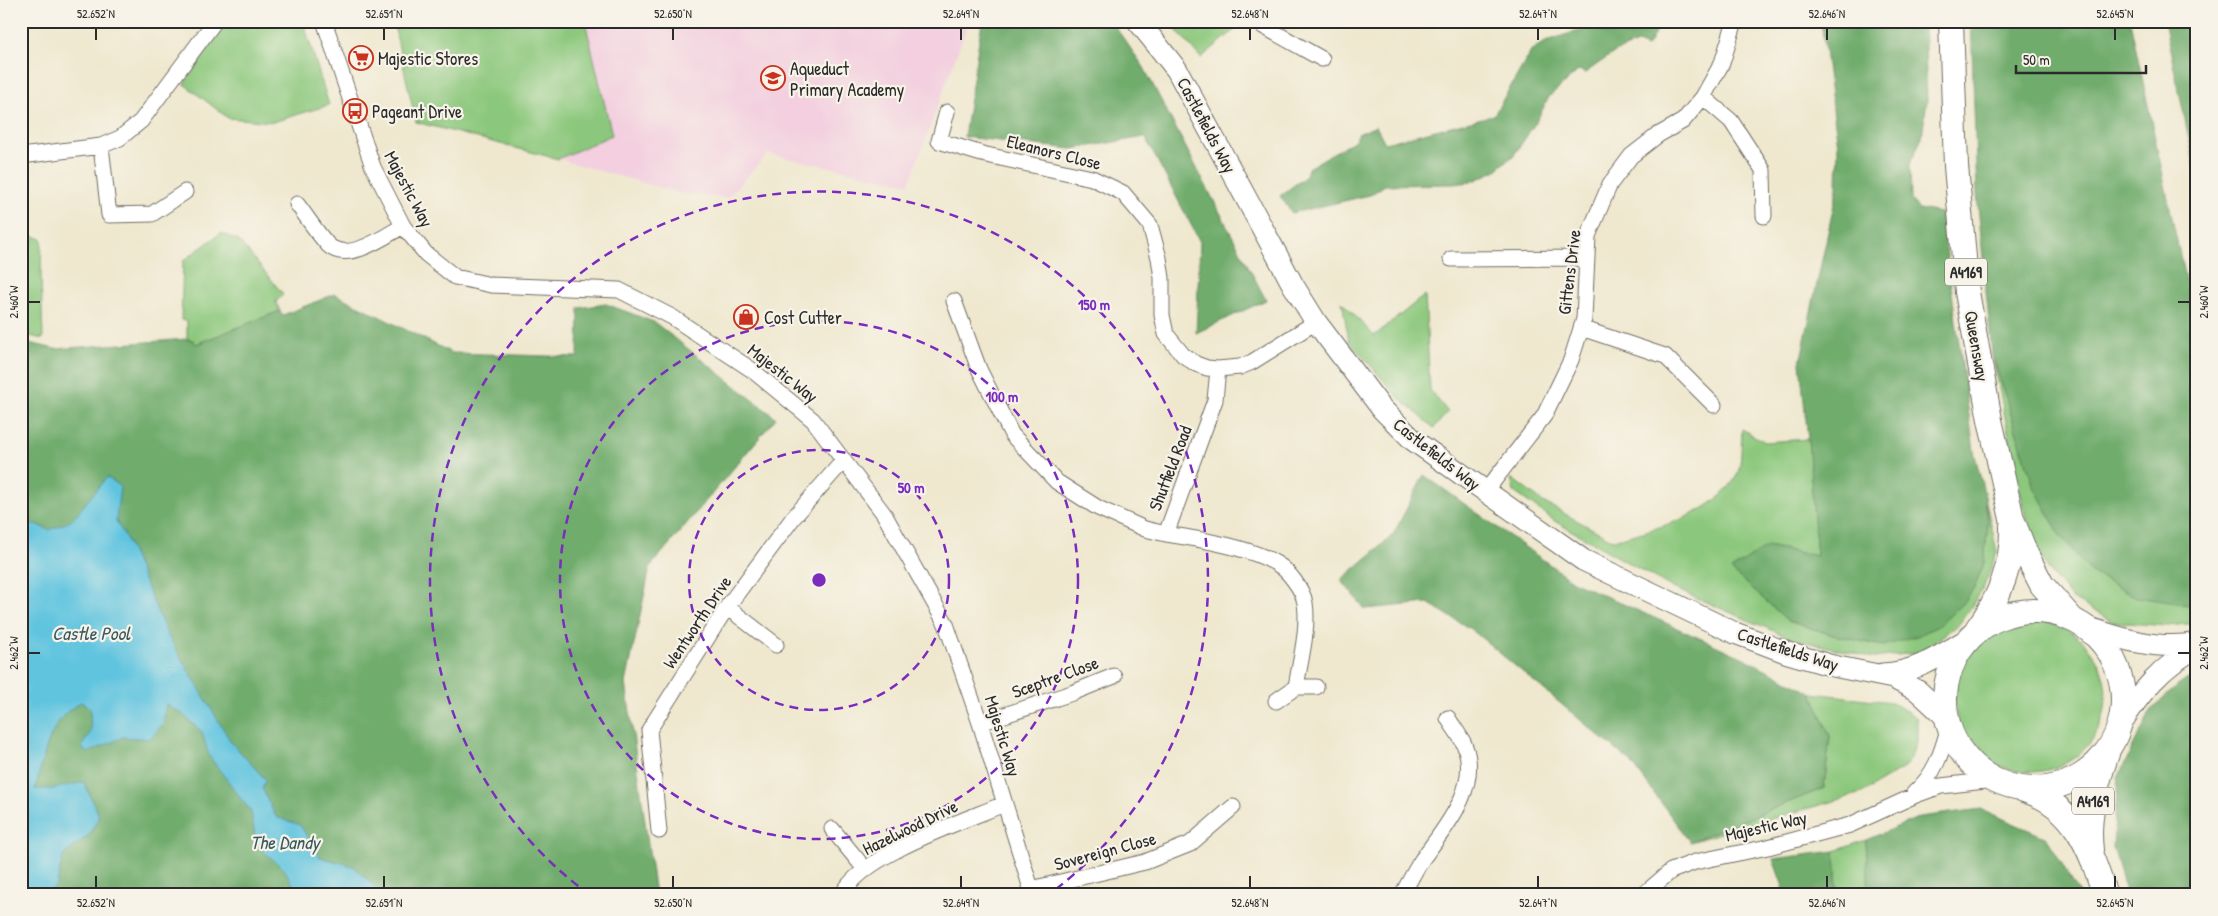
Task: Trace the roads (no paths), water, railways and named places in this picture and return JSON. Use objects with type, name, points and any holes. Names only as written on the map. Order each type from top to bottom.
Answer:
[{"type":"main road","name":"Castlefields Way","points":[[1138,21],[1178,70],[1293,285],[1316,322],[1382,408],[1413,440],[1583,560],[1735,633],[1788,653],[1834,666],[1893,678],[1918,691],[1947,722]]},
{"type":"main road","name":"Queensway","points":[[1951,21],[1956,166],[1967,292],[1990,420],[2012,519],[2034,571],[2042,585],[2079,622]]},
{"type":"main road","name":"Queensway","points":[[1972,636],[1992,610],[2007,571],[2012,535],[2012,519]]},
{"type":"main road","points":[[2197,643],[2170,645],[2129,640],[2047,611],[2021,611],[1997,618],[1972,636],[1953,662],[1945,689],[1947,722],[1960,750],[1977,769],[2007,785],[2042,789],[2068,783],[2091,769],[2109,749],[2120,725],[2147,685],[2177,659],[2197,648]]},
{"type":"main road","points":[[2079,622],[2106,646],[2119,670],[2124,698],[2120,725]]},
{"type":"main road","name":"Castlefields Way","points":[[1879,674],[1906,672],[1972,636]]},
{"type":"main road","name":"A4169","points":[[2105,895],[2092,854],[2090,838],[2091,810],[2109,749]]},
{"type":"main road","name":"A4169","points":[[2007,785],[2034,793],[2059,809],[2077,829],[2092,854]]},
{"type":"street","points":[[21,156],[101,146],[120,138],[141,121],[214,21]]},
{"type":"street","name":"Majestic Way","points":[[324,21],[373,167],[403,226],[426,254],[455,277],[491,285],[619,290],[672,317],[772,386],[813,420],[884,514],[946,624],[980,723],[1032,892]]},
{"type":"street","points":[[1259,21],[1263,26],[1322,59]]},
{"type":"street","name":"Gittens Drive","points":[[1485,492],[1544,416],[1571,360],[1584,318],[1588,236],[1610,184],[1631,156],[1658,135],[1683,121],[1703,97],[1722,63],[1736,21]]},
{"type":"street","points":[[1703,97],[1731,121],[1763,170],[1764,216]]},
{"type":"street","name":"Eleanors Close","points":[[947,112],[939,141],[982,154],[1092,178],[1123,192],[1150,225],[1162,278],[1162,314],[1166,334],[1183,355],[1208,368],[1218,369]]},
{"type":"street","points":[[101,146],[109,215],[152,214],[185,192]]},
{"type":"street","points":[[297,204],[330,246],[344,251],[362,249],[403,226]]},
{"type":"street","points":[[1451,259],[1587,258]]},
{"type":"street","points":[[954,301],[979,369],[1012,434],[1057,482],[1098,508],[1145,528],[1166,534]]},
{"type":"street","points":[[1218,369],[1240,368],[1316,322]]},
{"type":"street","points":[[1581,328],[1665,356],[1714,405]]},
{"type":"street","name":"Shutfield Road","points":[[1218,369],[1215,400],[1166,534],[1262,556],[1279,565],[1291,578],[1303,594],[1306,614],[1296,687]]},
{"type":"street","name":"Wentworth Drive","points":[[659,831],[649,730],[728,607],[793,518],[844,460]]},
{"type":"street","points":[[728,607],[776,645]]},
{"type":"street","name":"Sceptre Close","points":[[980,723],[1072,694],[1114,676]]},
{"type":"street","points":[[1276,701],[1296,687],[1316,687]]},
{"type":"street","points":[[1402,895],[1421,862],[1454,817],[1462,798],[1468,766],[1464,745],[1448,718]]},
{"type":"street","name":"Majestic Way","points":[[1902,801],[1919,788],[1938,764],[1947,722]]},
{"type":"street","name":"Majestic Way","points":[[1643,895],[1671,871],[1695,862],[1768,847],[1850,825],[1929,789],[1954,783],[1985,781],[2007,785]]},
{"type":"street","name":"Hazelwood Drive","points":[[842,895],[845,888],[865,869],[899,849],[1004,804]]},
{"type":"street","name":"Sovereign Close","points":[[1032,892],[1154,859],[1190,844],[1233,807]]},
{"type":"street","points":[[832,829],[865,869]]},
{"type":"water","name":"Castle Pool","points":[[107,477],[120,486],[116,521],[126,538],[167,634],[231,742],[266,780],[262,788],[276,817],[300,825],[320,857],[353,866],[384,895],[299,895],[285,870],[257,846],[251,812],[209,756],[202,732],[181,713],[166,704],[163,724],[150,739],[123,737],[88,753],[81,747],[91,732],[90,708],[81,702],[61,718],[55,728],[45,751],[35,789],[52,789],[84,782],[99,816],[90,834],[63,856],[57,884],[47,895],[28,895],[21,887],[21,526],[35,524],[49,530],[71,521]]},
{"type":"place","name":"Majestic Stores","points":[[361,58]]},
{"type":"place","name":"Aqueduct Primary Academy","points":[[773,78]]},
{"type":"place","name":"Pageant Drive","points":[[355,111]]},
{"type":"place","name":"Cost Cutter","points":[[746,317]]},
{"type":"water label","name":"The Dandy","points":[[285,842]]}]
